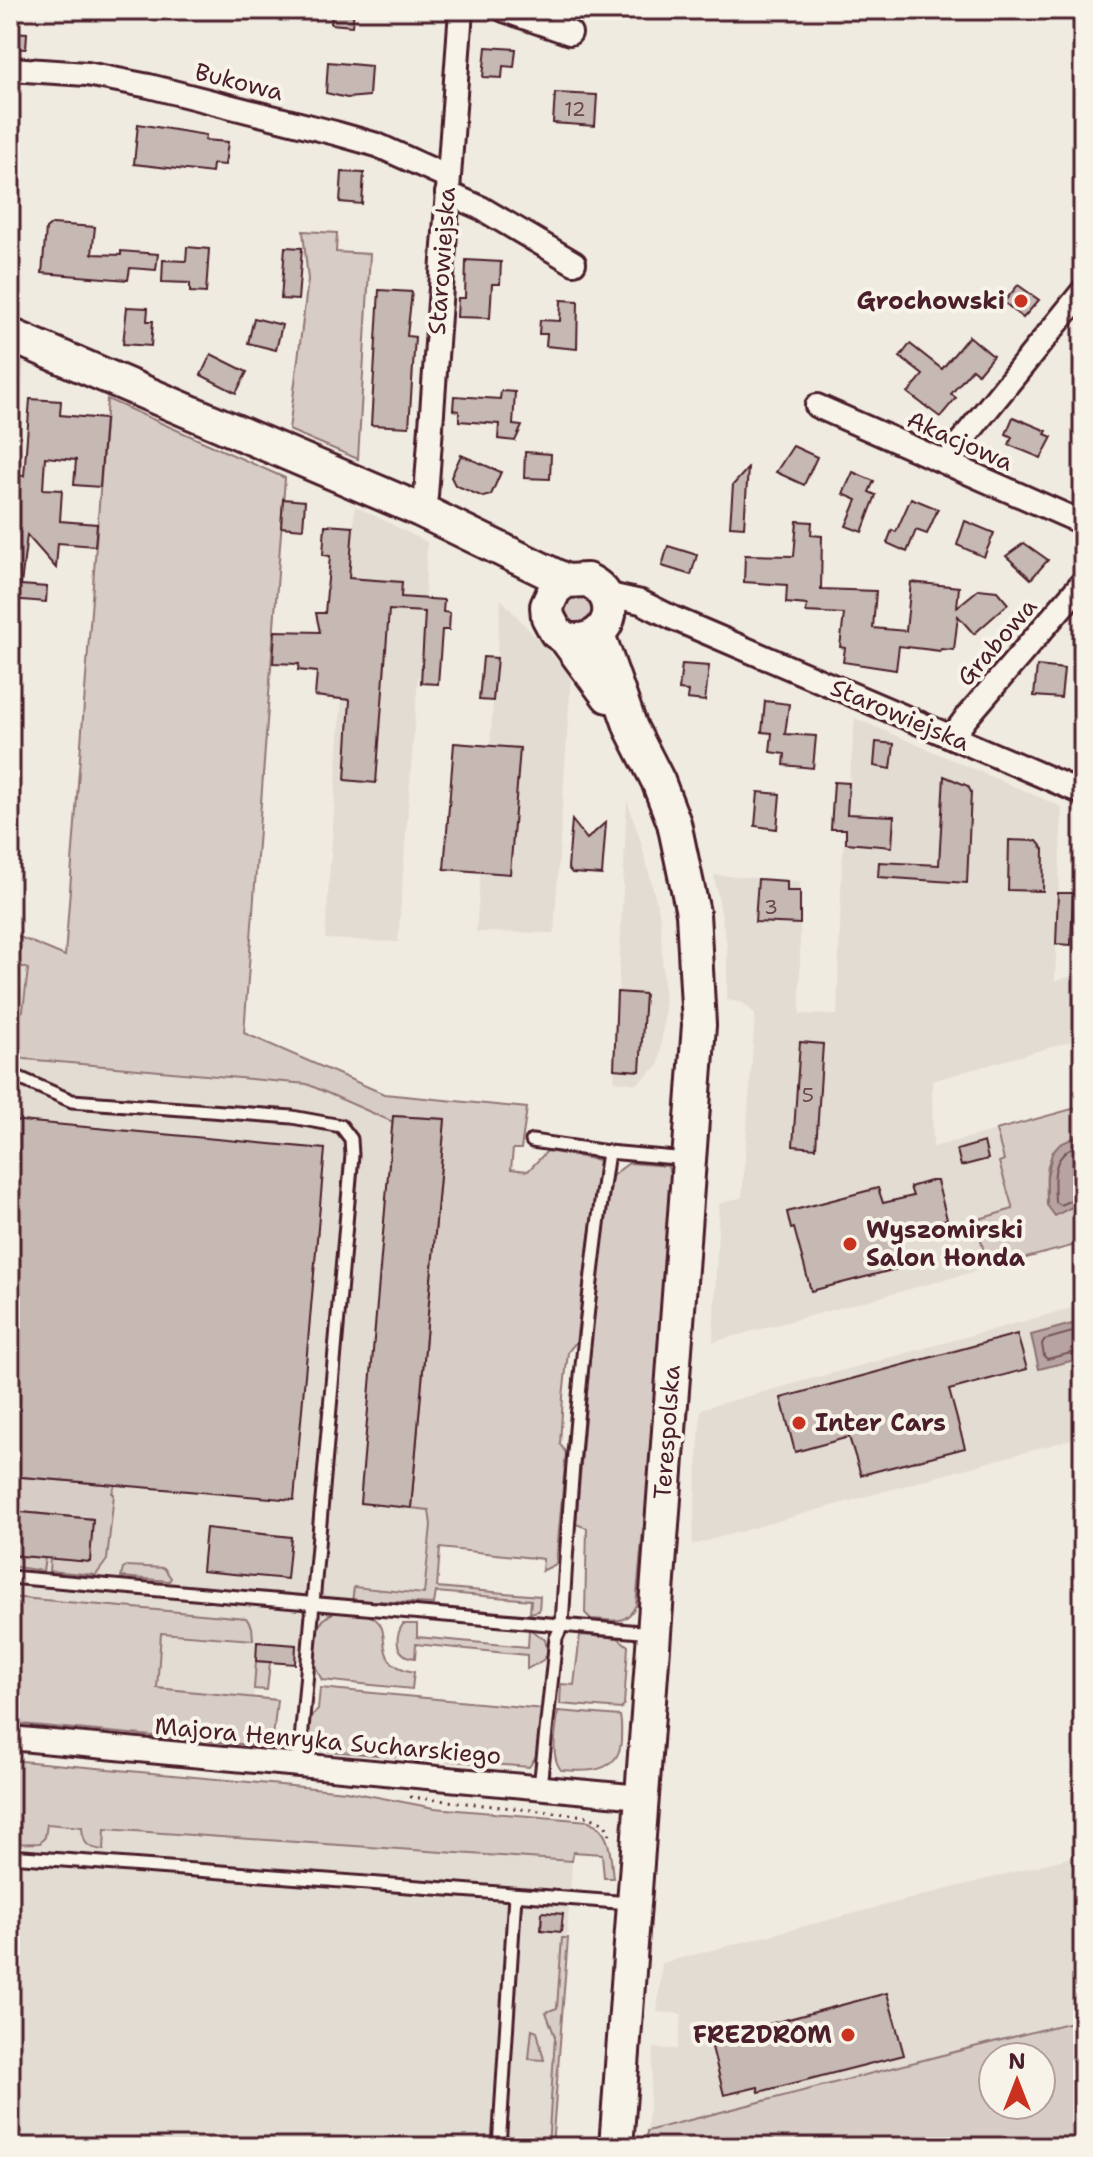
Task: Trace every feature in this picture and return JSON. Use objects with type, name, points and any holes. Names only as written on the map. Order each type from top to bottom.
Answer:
[{"type":"street","name":"Starowiejska","points":[[420,510],[426,496],[461,10]]},
{"type":"street","points":[[504,10],[570,33]]},
{"type":"street","name":"Bukowa","points":[[10,69],[87,74],[165,90],[363,141],[448,185],[574,263]]},
{"type":"street","points":[[949,464],[955,449],[1083,291]]},
{"type":"street","points":[[10,335],[420,510],[473,537],[557,594]]},
{"type":"street","name":"Akacjowa","points":[[817,406],[1083,523]]},
{"type":"street","points":[[587,580],[603,617],[585,641],[566,639],[551,625],[557,594],[587,580]]},
{"type":"street","name":"Grabowa","points":[[952,737],[1083,582]]},
{"type":"street","name":"Starowiejska","points":[[603,617],[633,615],[673,618],[1083,793]]},
{"type":"street","name":"Terespolska","points":[[603,617],[631,728]]},
{"type":"street","name":"Terespolska","points":[[566,639],[631,728],[658,781],[674,823],[693,913],[697,950],[699,1025],[616,2147]]},
{"type":"street","name":"Majora Henryka Sucharskiego","points":[[10,1738],[641,1797]]},
{"type":"lane","points":[[10,1074],[72,1101],[292,1117],[341,1126],[351,1139],[299,1764]]},
{"type":"lane","points":[[532,1141],[688,1159]]},
{"type":"lane","points":[[540,1787],[556,1638],[562,1625],[571,1475],[608,1152]]},
{"type":"lane","points":[[10,1577],[653,1633]]},
{"type":"lane","points":[[10,1856],[634,1903]]},
{"type":"lane","points":[[499,2147],[515,1895]]},
{"type":"path","points":[[407,1797],[587,1816],[605,1824],[611,1833],[613,1846]]},
{"type":"path","points":[[1073,2147],[1083,2095]]},
{"type":"shaded area","points":[[303,231],[337,233],[336,252],[370,254],[358,459],[289,430],[308,280]]},
{"type":"shaded area","points":[[10,356],[24,362],[10,517]]},
{"type":"shaded area","points":[[107,399],[285,478],[244,1033],[384,1094],[527,1108],[521,1149],[513,1149],[511,1169],[528,1171],[547,1151],[599,1160],[576,1342],[568,1352],[563,1397],[560,1444],[566,1453],[556,1564],[542,1571],[543,1559],[440,1548],[437,1587],[540,1596],[539,1611],[530,1613],[531,1600],[436,1592],[434,1604],[376,1601],[370,1605],[352,1602],[354,1587],[424,1594],[431,1525],[429,1510],[411,1508],[445,1119],[394,1116],[393,1122],[307,1084],[25,1059],[18,1057],[15,1049],[18,1014],[23,1011],[28,969],[10,962],[10,933],[65,956]]},
{"type":"shaded area","points":[[355,506],[427,542],[422,676],[418,678],[398,942],[325,939]]},
{"type":"shaded area","points":[[578,594],[588,599],[593,609],[588,619],[578,624],[568,619],[563,609],[568,599]]},
{"type":"shaded area","points":[[501,599],[571,676],[554,933],[476,932]]},
{"type":"shaded area","points":[[855,718],[1062,807],[1055,981],[1083,973],[1083,1038],[932,1081],[933,1147],[996,1130],[1004,1160],[999,1162],[1013,1209],[976,1220],[988,1268],[713,1342],[719,1204],[742,1197],[755,1014],[743,1003],[727,1000],[727,946],[714,875],[800,881],[800,1014],[837,1015],[842,864]]},
{"type":"shaded area","points":[[627,800],[660,916],[665,1009],[659,1065],[637,1084],[614,1081]]},
{"type":"shaded area","points":[[10,933],[384,1094],[475,1103],[424,1594],[354,1587],[346,1663],[296,1659],[295,1664],[256,1661],[253,1703],[10,1682]]},
{"type":"shaded area","points":[[1083,1106],[1083,1134],[1060,1146],[1050,1160],[1047,1205],[1073,1208],[1083,1201],[1083,1243],[988,1268],[976,1220],[1013,1209],[999,1162],[1004,1160],[996,1130]]},
{"type":"shaded area","points":[[629,1163],[668,1166],[674,1194],[650,1526],[643,1529],[636,1605],[628,1616],[612,1621],[591,1619],[585,1613],[587,1528],[576,1524],[608,1185],[613,1175]]},
{"type":"shaded area","points":[[1083,1305],[1083,1436],[692,1545],[701,1409]]},
{"type":"shaded area","points":[[10,1476],[115,1485],[107,1560],[96,1575],[49,1571],[50,1558],[89,1562],[93,1519],[10,1511]]},
{"type":"shaded area","points":[[10,1555],[45,1558],[43,1571],[10,1566]]},
{"type":"shaded area","points":[[127,1566],[164,1568],[171,1578],[169,1581],[121,1577]]},
{"type":"shaded area","points":[[10,1597],[246,1618],[252,1627],[253,1640],[161,1633],[157,1688],[277,1700],[272,1747],[10,1723]]},
{"type":"shaded area","points":[[336,1612],[362,1614],[375,1619],[383,1632],[387,1655],[392,1662],[414,1672],[412,1689],[322,1680],[314,1661],[315,1638],[324,1619]]},
{"type":"shaded area","points":[[403,1624],[417,1624],[417,1637],[528,1647],[529,1629],[545,1639],[548,1654],[527,1669],[527,1655],[416,1644],[415,1658],[408,1657],[398,1646],[398,1635]]},
{"type":"shaded area","points":[[580,1635],[618,1638],[628,1646],[624,1705],[621,1709],[560,1704],[561,1684],[574,1685]]},
{"type":"shaded area","points":[[256,1661],[270,1662],[267,1690],[254,1689]]},
{"type":"shaded area","points":[[320,1688],[543,1709],[538,1754],[529,1767],[315,1750],[308,1738],[310,1717],[318,1710]]},
{"type":"shaded area","points":[[558,1711],[620,1716],[621,1741],[614,1760],[599,1769],[561,1770],[555,1757]]},
{"type":"shaded area","points":[[10,1760],[346,1791],[434,1808],[589,1821],[606,1838],[613,1878],[604,1878],[602,1854],[573,1852],[572,1861],[105,1829],[104,1850],[87,1844],[82,1827],[47,1824],[45,1837],[40,1843],[10,1844]]},
{"type":"shaded area","points":[[10,1804],[573,1852],[552,2147],[10,2147]]},
{"type":"shaded area","points":[[1083,1854],[1083,2019],[997,2041],[977,2041],[977,2046],[647,2131],[654,2048],[677,2049],[682,2014],[657,2012],[662,1963]]},
{"type":"shaded area","points":[[562,1938],[568,1938],[552,2147],[548,2147],[555,2037],[546,2012],[557,2008]]},
{"type":"shaded area","points":[[1083,2019],[1083,2147],[646,2147],[647,2131],[977,2046],[977,2121],[1057,2121],[1057,2041],[997,2041]]},
{"type":"shaded area","points":[[532,2029],[537,2031],[544,2060],[529,2059]]},
{"type":"water","points":[[1083,1134],[1083,1201],[1055,1216],[1047,1205],[1047,1177],[1052,1153],[1060,1144]]},
{"type":"water","points":[[1083,1321],[1083,1358],[1039,1369],[1031,1335]]},
{"type":"building","points":[[332,10],[354,10],[352,26],[331,24]]},
{"type":"building","points":[[10,32],[27,33],[26,49],[10,48]]},
{"type":"building","points":[[486,47],[516,49],[514,67],[503,66],[502,78],[483,77]]},
{"type":"building","points":[[328,62],[371,66],[369,96],[347,98],[326,93]]},
{"type":"building","points":[[555,93],[597,95],[595,126],[553,123]]},
{"type":"building","points":[[138,124],[206,135],[205,140],[228,142],[225,165],[213,164],[212,173],[134,164]]},
{"type":"building","points":[[342,172],[364,173],[362,204],[340,202]]},
{"type":"building","points":[[52,224],[95,227],[92,254],[121,255],[121,251],[158,254],[156,270],[130,268],[128,280],[42,273],[46,229]]},
{"type":"building","points":[[187,247],[209,249],[206,293],[190,292],[190,283],[162,282],[163,260],[186,261]]},
{"type":"building","points":[[285,247],[302,248],[298,300],[281,299]]},
{"type":"building","points":[[466,260],[501,262],[500,284],[492,284],[490,318],[457,317],[458,298],[465,298]]},
{"type":"building","name":"Grochowski","points":[[1018,285],[1039,300],[1023,318],[1004,302]]},
{"type":"building","points":[[379,290],[412,292],[407,336],[415,337],[409,427],[371,425]]},
{"type":"building","points":[[561,300],[578,301],[577,349],[546,346],[547,334],[539,334],[540,320],[560,321]]},
{"type":"building","points":[[127,307],[148,308],[147,321],[153,321],[151,346],[123,344]]},
{"type":"building","points":[[254,318],[282,325],[276,350],[248,343]]},
{"type":"building","points":[[969,336],[993,356],[978,374],[972,369],[951,394],[956,398],[940,417],[908,393],[923,375],[900,357],[910,344],[942,369]]},
{"type":"building","points":[[211,354],[247,372],[236,393],[201,375]]},
{"type":"building","points":[[501,391],[515,392],[513,425],[522,426],[515,441],[498,439],[499,424],[459,421],[459,411],[453,410],[454,396],[500,399]]},
{"type":"building","points":[[30,399],[61,401],[60,415],[105,419],[100,487],[74,485],[76,460],[45,457],[43,489],[62,490],[60,521],[97,524],[95,546],[58,543],[56,568],[27,535],[21,585],[47,587],[46,602],[10,599],[10,475],[24,476]]},
{"type":"building","points":[[1013,417],[1047,431],[1045,434],[1052,437],[1041,458],[1009,445],[1012,437],[1006,434]]},
{"type":"building","points":[[793,446],[817,457],[804,485],[776,472]]},
{"type":"building","points":[[525,452],[551,454],[550,479],[524,478]]},
{"type":"building","points":[[461,455],[501,472],[491,495],[483,497],[455,485],[451,477]]},
{"type":"building","points":[[748,468],[744,527],[730,526],[733,485]]},
{"type":"building","points":[[853,472],[874,481],[869,492],[876,495],[862,532],[846,526],[857,500],[843,494]]},
{"type":"building","points":[[911,498],[938,509],[927,534],[916,530],[907,552],[887,543],[892,530],[896,532]]},
{"type":"building","points":[[283,499],[305,501],[303,529],[281,527]]},
{"type":"building","points":[[797,521],[812,522],[811,535],[822,536],[821,589],[876,591],[873,628],[906,631],[911,582],[959,587],[957,607],[979,589],[997,591],[1008,604],[974,634],[958,616],[954,650],[899,646],[896,670],[843,662],[845,648],[840,647],[844,614],[806,612],[807,605],[786,603],[787,585],[744,582],[745,555],[794,556]]},
{"type":"building","points":[[965,521],[994,533],[984,557],[957,545]]},
{"type":"building","points":[[325,525],[353,527],[349,578],[402,582],[401,597],[444,600],[443,612],[450,613],[449,630],[442,630],[438,684],[421,683],[425,612],[389,610],[376,783],[345,780],[350,700],[315,696],[317,672],[298,670],[299,664],[273,663],[275,631],[320,632],[316,613],[325,613],[330,556],[323,555]]},
{"type":"building","points":[[1024,543],[1048,560],[1031,579],[1006,556]]},
{"type":"building","points":[[668,546],[697,555],[691,575],[662,566]]},
{"type":"building","points":[[483,657],[497,658],[493,701],[479,700]]},
{"type":"building","points":[[682,664],[709,666],[705,701],[687,699],[688,691],[679,690]]},
{"type":"building","points":[[1037,666],[1064,669],[1061,698],[1034,696]]},
{"type":"building","points":[[765,701],[789,704],[785,734],[816,736],[813,768],[784,765],[785,754],[770,752],[772,733],[762,732]]},
{"type":"building","points":[[876,742],[894,744],[891,769],[874,766]]},
{"type":"building","points":[[454,743],[520,748],[510,874],[444,869]]},
{"type":"building","points":[[944,776],[968,786],[971,792],[967,883],[878,877],[879,862],[939,865]]},
{"type":"building","points":[[834,782],[849,783],[847,814],[894,816],[892,847],[846,843],[846,829],[831,829]]},
{"type":"building","points":[[758,792],[780,794],[777,829],[755,826]]},
{"type":"building","points":[[572,820],[587,839],[606,822],[602,875],[572,873],[568,868]]},
{"type":"building","points":[[1009,840],[1037,841],[1044,849],[1043,891],[1008,890]]},
{"type":"building","points":[[758,879],[787,881],[787,891],[800,891],[800,924],[755,922]]},
{"type":"building","points":[[1058,893],[1073,893],[1071,945],[1056,944]]},
{"type":"building","points":[[617,992],[645,994],[640,1071],[614,1069]]},
{"type":"building","points":[[800,1042],[823,1044],[816,1148],[793,1146]]},
{"type":"building","points":[[393,1116],[445,1119],[411,1508],[360,1503]]},
{"type":"building","points":[[10,1120],[325,1149],[294,1500],[10,1476]]},
{"type":"building","points":[[984,1142],[988,1159],[961,1166],[957,1150]]},
{"type":"building","points":[[937,1181],[947,1219],[890,1230],[900,1268],[811,1291],[787,1212],[878,1188],[883,1203],[913,1196],[910,1187]]},
{"type":"building","points":[[1017,1334],[1027,1369],[949,1390],[965,1448],[861,1475],[849,1437],[795,1452],[781,1398]]},
{"type":"building","points":[[10,1511],[93,1519],[90,1562],[10,1555]]},
{"type":"building","points":[[206,1528],[291,1537],[287,1579],[202,1571]]},
{"type":"building","points":[[257,1642],[296,1645],[295,1664],[256,1661]]},
{"type":"building","points":[[542,1912],[563,1914],[561,1932],[541,1930]]},
{"type":"building","points":[[887,1993],[904,2055],[759,2092],[758,2087],[724,2095],[712,2047],[745,2038],[743,2031]]},
{"type":"place","name":"Grochowski","points":[[1021,301]]},
{"type":"place","name":"Wyszomirski Salon Honda","points":[[850,1244]]},
{"type":"place","name":"Inter Cars","points":[[799,1423]]},
{"type":"place","name":"FREZDROM","points":[[848,2035]]}]
